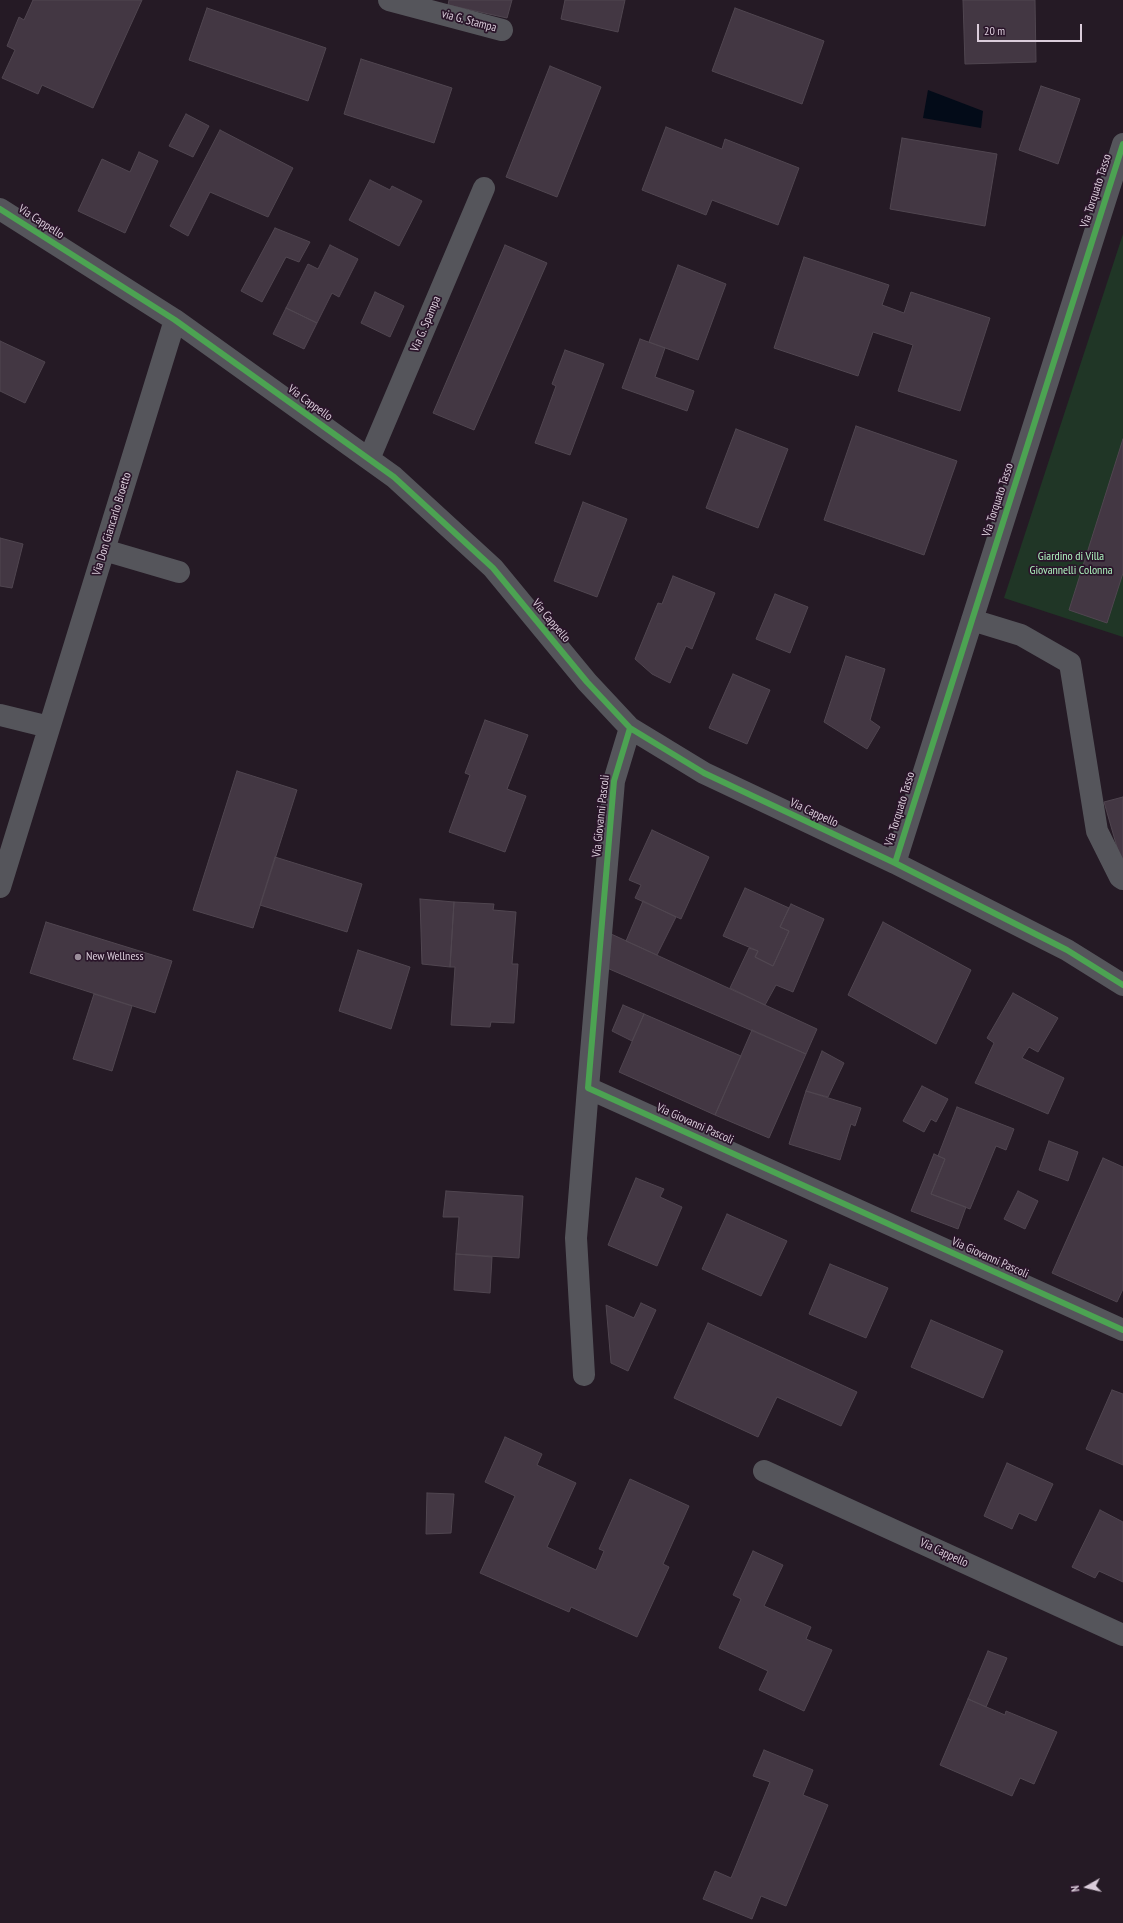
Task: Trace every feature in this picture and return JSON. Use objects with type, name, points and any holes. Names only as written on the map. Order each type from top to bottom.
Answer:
[{"type":"street","name":"via G. Stampa","points":[[389,0],[502,30]]},
{"type":"street","name":"Via Torquato Tasso","points":[[895,863],[1123,144]]},
{"type":"street","name":"Via G. Spampa","points":[[369,459],[484,188]]},
{"type":"street","name":"Via Cappello","points":[[0,209],[175,320],[394,476],[493,568],[587,682],[630,728],[704,773],[895,863],[1068,950],[1123,985]]},
{"type":"street","name":"Via Don Giancarlo Broetto","points":[[0,887],[175,320]]},
{"type":"street","points":[[104,550],[179,572]]},
{"type":"street","points":[[972,620],[1021,635],[1070,663],[1097,831],[1120,877],[1123,879]]},
{"type":"street","points":[[0,715],[49,727]]},
{"type":"street","name":"Via Giovanni Pascoli","points":[[584,1375],[576,1238],[614,780],[630,728]]},
{"type":"street","name":"Via Giovanni Pascoli","points":[[588,1088],[1123,1330]]},
{"type":"street","name":"Via Cappello","points":[[764,1471],[1123,1635]]},
{"type":"green space","name":"Giardino di Villa Giovannelli Colonna","points":[[1123,234],[1123,637],[1004,598]]},
{"type":"shaded area","points":[[928,90],[983,111],[981,128],[923,118]]},
{"type":"building","points":[[33,0],[142,0],[93,108],[42,85],[38,94],[2,78],[15,50],[7,46],[19,17],[24,20]]},
{"type":"building","points":[[449,0],[512,0],[507,18],[448,5]]},
{"type":"building","points":[[565,0],[625,0],[618,32],[561,19]]},
{"type":"building","points":[[963,0],[1035,0],[1036,62],[965,64]]},
{"type":"building","points":[[207,8],[326,48],[308,101],[189,60]]},
{"type":"building","points":[[735,8],[824,41],[802,104],[712,71]]},
{"type":"building","points":[[361,59],[452,88],[434,143],[344,114]]},
{"type":"building","points":[[550,66],[601,87],[557,197],[506,177]]},
{"type":"building","points":[[1041,86],[1080,99],[1058,164],[1019,150]]},
{"type":"building","points":[[186,114],[209,126],[193,157],[169,146]]},
{"type":"building","points":[[666,127],[722,149],[725,139],[799,168],[778,225],[712,200],[706,215],[642,190]]},
{"type":"building","points":[[220,130],[293,168],[268,217],[210,192],[188,236],[170,226]]},
{"type":"building","points":[[902,138],[997,154],[985,226],[890,209]]},
{"type":"building","points":[[139,152],[158,161],[125,233],[78,211],[102,159],[130,172]]},
{"type":"building","points":[[370,180],[390,190],[392,186],[422,201],[399,246],[349,220]]},
{"type":"building","points":[[275,228],[310,242],[299,262],[286,257],[262,302],[241,291]]},
{"type":"building","points":[[330,245],[358,259],[339,297],[332,293],[317,323],[286,308],[308,264],[318,269]]},
{"type":"building","points":[[505,245],[547,263],[474,430],[433,413]]},
{"type":"building","points":[[804,257],[889,285],[882,305],[904,313],[911,292],[990,318],[960,411],[898,391],[913,345],[873,332],[858,376],[774,348]]},
{"type":"building","points":[[678,265],[726,284],[698,360],[649,342]]},
{"type":"building","points":[[375,292],[404,306],[390,337],[361,323]]},
{"type":"building","points":[[286,308],[317,323],[304,349],[273,334]]},
{"type":"building","points":[[640,339],[665,348],[655,377],[694,391],[687,411],[622,388]]},
{"type":"building","points":[[0,341],[45,362],[25,403],[0,391]]},
{"type":"building","points":[[565,350],[604,364],[570,455],[535,443],[556,386],[552,384]]},
{"type":"building","points":[[856,426],[957,461],[924,555],[824,520]]},
{"type":"building","points":[[736,429],[788,449],[758,528],[706,508]]},
{"type":"building","points":[[1123,439],[1123,573],[1107,623],[1069,610]]},
{"type":"building","points":[[583,502],[627,519],[597,597],[554,581]]},
{"type":"building","points":[[0,538],[23,544],[12,588],[0,586]]},
{"type":"building","points":[[673,576],[715,593],[692,649],[686,646],[670,683],[652,674],[635,659],[658,603],[662,604]]},
{"type":"building","points":[[775,594],[808,607],[790,653],[756,639]]},
{"type":"building","points":[[846,656],[885,669],[870,720],[880,727],[867,749],[824,722]]},
{"type":"building","points":[[733,674],[770,690],[747,744],[709,728]]},
{"type":"building","points":[[485,720],[528,735],[507,789],[526,796],[505,852],[449,832],[470,775],[465,773]]},
{"type":"building","points":[[237,771],[297,790],[253,928],[193,910]]},
{"type":"building","points":[[1123,797],[1123,868],[1104,802]]},
{"type":"building","points":[[652,830],[709,857],[681,919],[635,898],[641,885],[629,880]]},
{"type":"building","points":[[275,857],[362,884],[347,932],[260,905]]},
{"type":"building","points":[[745,888],[789,908],[780,927],[789,931],[773,966],[755,957],[758,951],[723,936]]},
{"type":"building","points":[[420,899],[454,902],[450,967],[422,964]]},
{"type":"building","points":[[643,901],[676,917],[657,955],[626,941]]},
{"type":"building","points":[[454,902],[494,904],[493,910],[516,912],[512,964],[518,964],[514,1023],[491,1022],[490,1027],[451,1025],[455,967],[450,967]]},
{"type":"building","points":[[791,904],[824,919],[793,992],[776,985],[765,1005],[730,988],[749,948],[758,951],[755,957],[773,966],[789,931],[780,927]]},
{"type":"building","points":[[46,922],[172,961],[155,1013],[30,973]]},
{"type":"building","points":[[883,922],[971,970],[936,1044],[848,995]]},
{"type":"building","points":[[609,933],[817,1029],[806,1054],[607,968]]},
{"type":"building","points":[[358,950],[410,967],[391,1029],[339,1011]]},
{"type":"building","points":[[1013,993],[1058,1018],[1038,1052],[1029,1047],[1022,1058],[1064,1078],[1048,1114],[975,1083],[994,1043],[987,1038]]},
{"type":"building","points":[[94,994],[132,1006],[112,1071],[73,1059]]},
{"type":"building","points":[[623,1005],[644,1014],[632,1041],[612,1031]]},
{"type":"building","points":[[644,1014],[741,1056],[715,1115],[619,1072]]},
{"type":"building","points":[[752,1030],[806,1054],[769,1138],[715,1115]]},
{"type":"building","points":[[822,1051],[844,1063],[828,1097],[806,1091]]},
{"type":"building","points":[[922,1086],[948,1099],[936,1122],[931,1119],[924,1132],[903,1121]]},
{"type":"building","points":[[806,1091],[861,1108],[855,1126],[851,1124],[840,1160],[789,1144]]},
{"type":"building","points":[[957,1107],[1014,1129],[1006,1150],[996,1146],[970,1209],[931,1194],[945,1159],[938,1156]]},
{"type":"building","points":[[1049,1141],[1078,1152],[1068,1181],[1039,1170]]},
{"type":"building","points":[[934,1154],[945,1159],[931,1194],[966,1207],[958,1229],[911,1211]]},
{"type":"building","points":[[1103,1158],[1123,1167],[1123,1289],[1117,1302],[1052,1273]]},
{"type":"building","points":[[636,1178],[664,1189],[660,1197],[682,1207],[657,1266],[608,1245]]},
{"type":"building","points":[[446,1191],[523,1196],[519,1258],[456,1254],[459,1217],[443,1217]]},
{"type":"building","points":[[1018,1191],[1038,1201],[1025,1229],[1004,1219]]},
{"type":"building","points":[[727,1214],[787,1241],[761,1296],[702,1269]]},
{"type":"building","points":[[456,1254],[492,1257],[490,1293],[454,1290]]},
{"type":"building","points":[[830,1264],[888,1288],[866,1338],[809,1314]]},
{"type":"building","points":[[641,1303],[656,1310],[628,1371],[611,1363],[606,1305],[634,1318]]},
{"type":"building","points":[[931,1320],[1003,1351],[983,1398],[911,1367]]},
{"type":"building","points":[[708,1323],[857,1392],[841,1426],[777,1397],[758,1437],[674,1398]]},
{"type":"building","points":[[1112,1390],[1123,1394],[1123,1465],[1086,1449]]},
{"type":"building","points":[[505,1437],[542,1454],[537,1465],[576,1483],[547,1547],[596,1570],[604,1551],[599,1549],[630,1479],[689,1506],[663,1564],[669,1567],[637,1637],[571,1607],[569,1612],[480,1573],[515,1496],[485,1482]]},
{"type":"building","points":[[1007,1463],[1053,1484],[1036,1521],[1019,1513],[1012,1529],[984,1516]]},
{"type":"building","points":[[427,1493],[454,1494],[451,1533],[426,1534]]},
{"type":"building","points":[[1100,1510],[1123,1522],[1123,1582],[1099,1571],[1095,1578],[1072,1567]]},
{"type":"building","points":[[753,1551],[783,1565],[764,1606],[811,1627],[806,1639],[832,1650],[804,1711],[759,1690],[768,1671],[719,1648],[741,1599],[733,1595]]},
{"type":"building","points":[[988,1651],[1007,1658],[986,1707],[968,1699]]},
{"type":"building","points":[[968,1699],[1005,1715],[1006,1711],[1057,1732],[1034,1784],[1020,1778],[1012,1796],[940,1765]]},
{"type":"building","points":[[764,1750],[813,1770],[803,1795],[828,1805],[786,1906],[761,1896],[752,1919],[703,1899],[715,1871],[731,1878],[770,1782],[753,1776]]},
{"type":"cycle path","points":[[895,863],[1123,144]]},
{"type":"cycle path","points":[[0,209],[175,320],[394,477],[493,568],[587,682],[630,728],[704,773],[895,863],[1067,950],[1123,985]]},
{"type":"cycle path","points":[[630,728],[614,781],[588,1088],[1123,1330]]},
{"type":"place","name":"New Wellness","points":[[78,957]]}]
